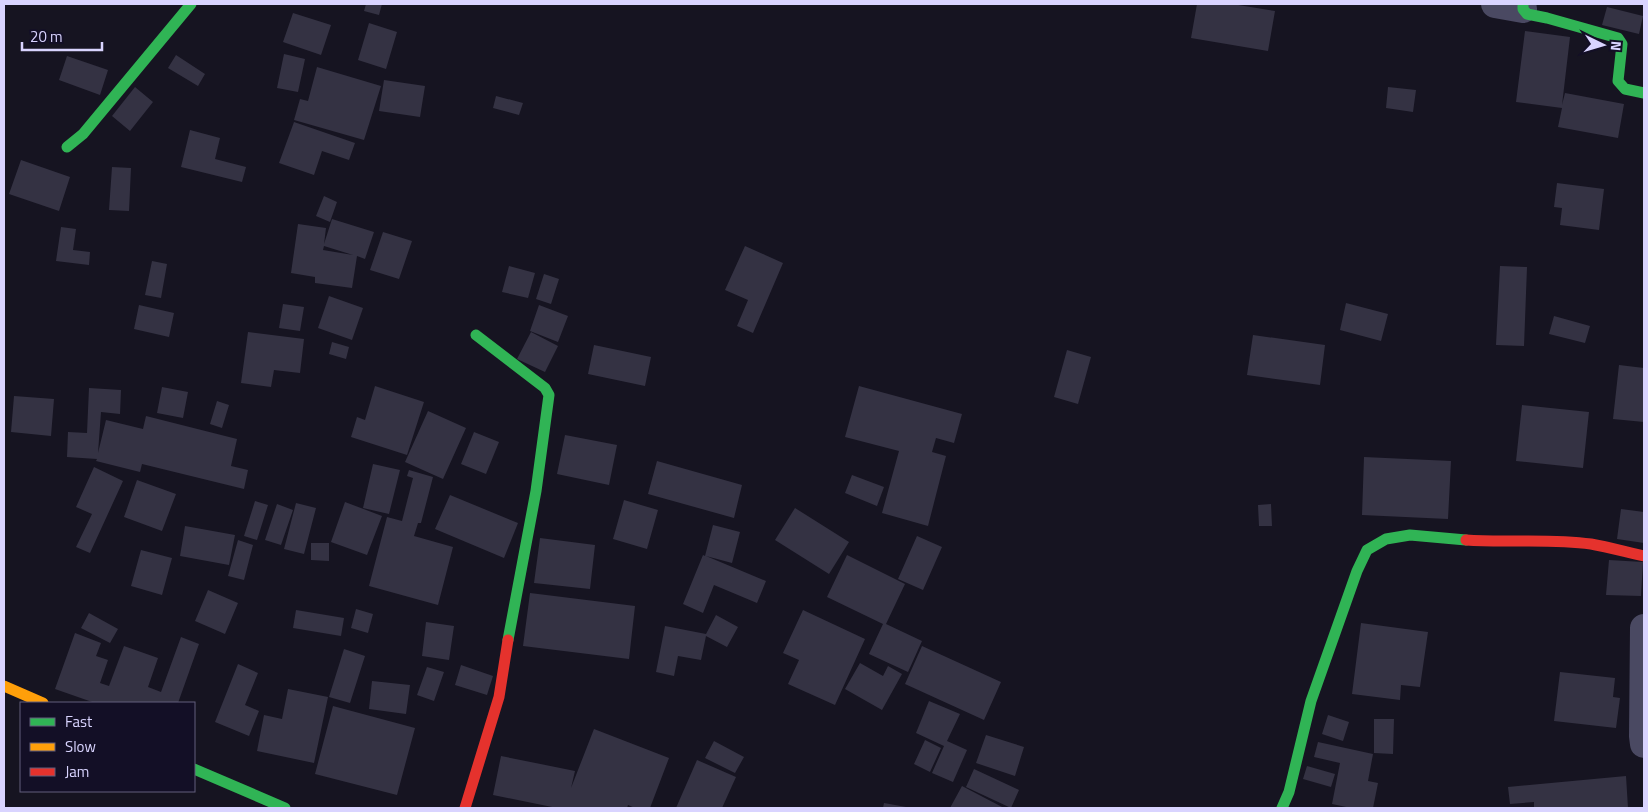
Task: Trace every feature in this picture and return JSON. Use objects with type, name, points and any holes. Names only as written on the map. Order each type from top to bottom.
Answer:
[{"type":"main road","points":[[67,147],[83,134],[191,4]]},
{"type":"main road","points":[[1523,6],[1527,14],[1618,38],[1622,44],[1619,85],[1634,92],[1644,93]]},
{"type":"main road","points":[[465,808],[499,697],[536,491],[549,395],[545,388],[476,335]]},
{"type":"main road","points":[[1282,808],[1289,792],[1311,701],[1357,571],[1367,550],[1386,539],[1410,535],[1590,544],[1644,556]]},
{"type":"main road","points":[[4,686],[41,702]]},
{"type":"main road","points":[[195,768],[285,808]]},
{"type":"street","points":[[1495,4],[1523,6]]},
{"type":"street","points":[[1644,628],[1644,744]]},
{"type":"building","points":[[366,4],[382,4],[379,15],[364,11]]},
{"type":"building","points":[[1197,4],[1232,4],[1275,11],[1268,51],[1191,38]]},
{"type":"building","points":[[1607,7],[1643,16],[1639,34],[1602,25]]},
{"type":"building","points":[[293,13],[331,25],[321,55],[283,42]]},
{"type":"building","points":[[369,23],[397,32],[386,69],[358,60]]},
{"type":"building","points":[[1525,31],[1570,37],[1562,105],[1565,93],[1624,104],[1618,138],[1558,127],[1562,108],[1516,102]]},
{"type":"building","points":[[284,54],[305,59],[298,92],[277,88]]},
{"type":"building","points":[[176,55],[205,74],[198,86],[168,68]]},
{"type":"building","points":[[67,56],[108,70],[100,95],[59,80]]},
{"type":"building","points":[[317,67],[381,86],[364,140],[294,120],[300,99],[308,101]]},
{"type":"building","points":[[384,80],[425,86],[420,117],[379,111]]},
{"type":"building","points":[[135,87],[153,102],[130,131],[112,116]]},
{"type":"building","points":[[1388,87],[1416,90],[1413,112],[1386,108]]},
{"type":"building","points":[[496,96],[523,103],[519,115],[493,108]]},
{"type":"building","points":[[294,122],[355,143],[349,160],[322,151],[314,175],[279,163]]},
{"type":"building","points":[[190,130],[220,138],[215,159],[246,167],[242,182],[181,167]]},
{"type":"building","points":[[21,160],[70,177],[59,211],[9,194]]},
{"type":"building","points":[[112,167],[131,168],[129,211],[109,210]]},
{"type":"building","points":[[1557,183],[1604,189],[1599,230],[1560,225],[1562,208],[1554,207]]},
{"type":"building","points":[[324,196],[337,202],[330,222],[316,216]]},
{"type":"building","points":[[332,219],[374,232],[365,259],[357,256],[352,288],[315,283],[315,277],[291,273],[298,224],[326,228],[324,244]],"holes":[[[324,246],[353,255],[323,250]]]},
{"type":"building","points":[[61,227],[76,229],[73,250],[90,252],[89,265],[56,261]]},
{"type":"building","points":[[383,232],[412,241],[399,279],[370,270]]},
{"type":"building","points":[[745,246],[783,263],[753,333],[737,326],[748,300],[725,290]]},
{"type":"building","points":[[152,261],[167,264],[161,298],[145,295]]},
{"type":"building","points":[[509,266],[535,273],[528,298],[502,292]]},
{"type":"building","points":[[1500,266],[1527,267],[1524,346],[1496,345]]},
{"type":"building","points":[[544,274],[559,279],[551,304],[536,299]]},
{"type":"building","points":[[329,296],[363,308],[352,340],[318,328]]},
{"type":"building","points":[[1346,303],[1388,314],[1381,341],[1340,330]]},
{"type":"building","points":[[283,304],[304,307],[300,331],[279,328]]},
{"type":"building","points":[[139,305],[174,313],[169,337],[134,329]]},
{"type":"building","points":[[539,305],[568,316],[558,342],[530,331]]},
{"type":"building","points":[[1554,316],[1590,326],[1585,343],[1549,334]]},
{"type":"building","points":[[248,332],[304,339],[300,373],[274,370],[271,387],[241,383]]},
{"type":"building","points":[[531,332],[558,346],[545,372],[517,359]]},
{"type":"building","points":[[1253,335],[1325,345],[1320,385],[1247,375]]},
{"type":"building","points":[[332,342],[349,347],[346,359],[329,354]]},
{"type":"building","points":[[594,345],[651,357],[645,386],[588,374]]},
{"type":"building","points":[[1067,350],[1091,357],[1078,404],[1054,397]]},
{"type":"building","points":[[1619,365],[1644,368],[1644,422],[1613,419]]},
{"type":"building","points":[[375,386],[424,402],[407,455],[351,437],[357,417],[365,420]]},
{"type":"building","points":[[859,386],[962,414],[954,443],[936,438],[932,452],[946,456],[928,526],[882,513],[899,451],[845,437]]},
{"type":"building","points":[[162,387],[188,392],[183,418],[157,413]]},
{"type":"building","points":[[89,388],[121,390],[120,414],[101,412],[98,453],[106,420],[143,429],[146,416],[237,439],[231,466],[248,470],[244,489],[142,464],[140,472],[96,461],[97,459],[67,457],[68,432],[87,433]]},
{"type":"building","points":[[14,396],[54,399],[51,436],[11,432]]},
{"type":"building","points":[[217,401],[229,405],[222,428],[210,424]]},
{"type":"building","points":[[1522,405],[1589,412],[1583,468],[1516,461]]},
{"type":"building","points":[[428,411],[466,428],[443,479],[405,462]]},
{"type":"building","points":[[474,432],[499,442],[486,474],[461,464]]},
{"type":"building","points":[[565,435],[617,445],[609,485],[557,474]]},
{"type":"building","points":[[1364,457],[1451,461],[1448,519],[1362,515]]},
{"type":"building","points":[[657,461],[742,485],[734,518],[648,494]]},
{"type":"building","points":[[373,464],[400,470],[389,514],[363,508]]},
{"type":"building","points":[[94,467],[123,481],[90,553],[76,547],[92,514],[76,507]]},
{"type":"building","points":[[409,470],[433,477],[421,523],[418,523],[414,536],[453,547],[438,605],[369,586],[387,517],[402,521],[413,478],[407,476]]},
{"type":"building","points":[[852,475],[884,487],[877,506],[845,493]]},
{"type":"building","points":[[137,480],[176,494],[162,531],[124,517]]},
{"type":"building","points":[[450,495],[518,523],[504,558],[435,529]]},
{"type":"building","points":[[624,500],[658,510],[647,549],[613,539]]},
{"type":"building","points":[[255,501],[268,505],[257,540],[244,536]]},
{"type":"building","points":[[345,502],[382,516],[367,555],[331,542]]},
{"type":"building","points":[[296,503],[316,508],[304,554],[284,549]]},
{"type":"building","points":[[277,504],[293,510],[281,545],[265,540]]},
{"type":"building","points":[[1271,504],[1272,526],[1259,526],[1258,505]]},
{"type":"building","points":[[795,508],[849,542],[829,574],[775,540]]},
{"type":"building","points":[[1621,509],[1644,512],[1644,543],[1617,539]]},
{"type":"building","points":[[713,525],[740,532],[732,563],[706,556],[766,581],[757,603],[714,585],[703,613],[683,604],[703,555],[705,556]]},
{"type":"building","points":[[185,526],[235,535],[229,565],[180,556]]},
{"type":"building","points":[[917,536],[942,547],[923,590],[898,579]]},
{"type":"building","points":[[540,538],[595,545],[590,589],[534,583]]},
{"type":"building","points":[[238,540],[253,545],[244,580],[228,576]]},
{"type":"building","points":[[311,543],[329,543],[329,561],[311,560]]},
{"type":"building","points":[[141,550],[172,558],[162,595],[131,586]]},
{"type":"building","points":[[847,555],[905,584],[886,624],[922,641],[908,672],[869,654],[883,624],[827,597]]},
{"type":"building","points":[[1609,560],[1643,562],[1641,596],[1606,595]]},
{"type":"building","points":[[208,590],[238,603],[225,634],[195,621]]},
{"type":"building","points":[[530,593],[635,606],[629,659],[523,646]]},
{"type":"building","points":[[356,609],[373,614],[368,633],[351,628]]},
{"type":"building","points":[[296,610],[344,618],[341,636],[293,628]]},
{"type":"building","points":[[803,610],[865,639],[835,705],[788,684],[799,660],[783,653]]},
{"type":"building","points":[[89,613],[118,629],[110,643],[81,628]]},
{"type":"building","points":[[716,615],[738,627],[727,647],[706,636],[701,660],[678,656],[674,676],[656,672],[665,626],[706,634]]},
{"type":"building","points":[[426,622],[454,626],[449,660],[422,656]]},
{"type":"building","points":[[1361,623],[1428,632],[1420,687],[1401,685],[1400,700],[1352,694]]},
{"type":"building","points":[[75,633],[101,643],[96,656],[108,660],[100,683],[109,686],[124,646],[158,658],[148,687],[161,692],[181,637],[199,644],[178,702],[92,702],[55,689]]},
{"type":"building","points":[[922,646],[1001,682],[984,720],[905,684]]},
{"type":"building","points":[[344,649],[365,656],[350,703],[329,697]]},
{"type":"building","points":[[860,663],[883,676],[888,666],[902,674],[882,710],[845,689]]},
{"type":"building","points":[[238,664],[258,673],[245,705],[259,711],[249,736],[215,722]]},
{"type":"building","points":[[461,665],[493,676],[487,695],[455,685]]},
{"type":"building","points":[[427,667],[444,672],[434,701],[417,695]]},
{"type":"building","points":[[1560,672],[1615,678],[1613,697],[1620,698],[1616,728],[1554,721]]},
{"type":"building","points":[[372,681],[410,685],[406,714],[369,709]]},
{"type":"building","points":[[288,689],[328,697],[314,763],[257,751],[264,715],[282,719]]},
{"type":"building","points":[[929,701],[960,714],[947,741],[967,750],[953,782],[932,773],[944,746],[916,733]]},
{"type":"building","points":[[333,706],[415,728],[397,795],[315,774]]},
{"type":"building","points":[[1328,715],[1349,722],[1343,741],[1322,734]]},
{"type":"building","points":[[1374,719],[1394,719],[1393,754],[1374,753]]},
{"type":"building","points":[[594,729],[669,758],[650,808],[635,808],[628,805],[627,808],[557,808],[493,795],[501,756],[575,771],[571,788]]},
{"type":"building","points":[[986,735],[1024,747],[1015,776],[976,763]]},
{"type":"building","points":[[925,740],[941,748],[930,772],[914,764]]},
{"type":"building","points":[[714,741],[744,757],[735,773],[705,758]]},
{"type":"building","points":[[1318,742],[1373,754],[1368,781],[1378,783],[1373,808],[1351,808],[1332,804],[1340,763],[1314,757]]},
{"type":"building","points":[[697,760],[736,777],[722,808],[676,808]]},
{"type":"building","points":[[1307,766],[1335,774],[1331,787],[1303,779]]},
{"type":"building","points":[[974,769],[1019,790],[1011,808],[966,787]]},
{"type":"building","points":[[1626,776],[1628,808],[1534,808],[1534,802],[1510,804],[1508,787]]},
{"type":"building","points":[[962,786],[1004,808],[950,808]]},
{"type":"building","points":[[884,803],[906,807],[906,808],[883,808]]},
{"type":"traffic: fast","points":[[67,147],[83,134],[191,4]]},
{"type":"traffic: fast","points":[[1523,4],[1523,9],[1527,14],[1618,38],[1622,44],[1618,81],[1625,89],[1644,93]]},
{"type":"traffic: fast","points":[[476,335],[545,388],[549,395],[536,491],[508,640]]},
{"type":"traffic: fast","points":[[1282,808],[1289,792],[1311,701],[1357,571],[1367,550],[1386,539],[1410,535],[1466,540]]},
{"type":"traffic: fast","points":[[195,769],[285,808]]},
{"type":"traffic: slow","points":[[4,686],[41,702]]},
{"type":"traffic: jam","points":[[1466,540],[1575,542],[1644,556]]},
{"type":"traffic: jam","points":[[465,808],[499,697],[508,640]]}]
